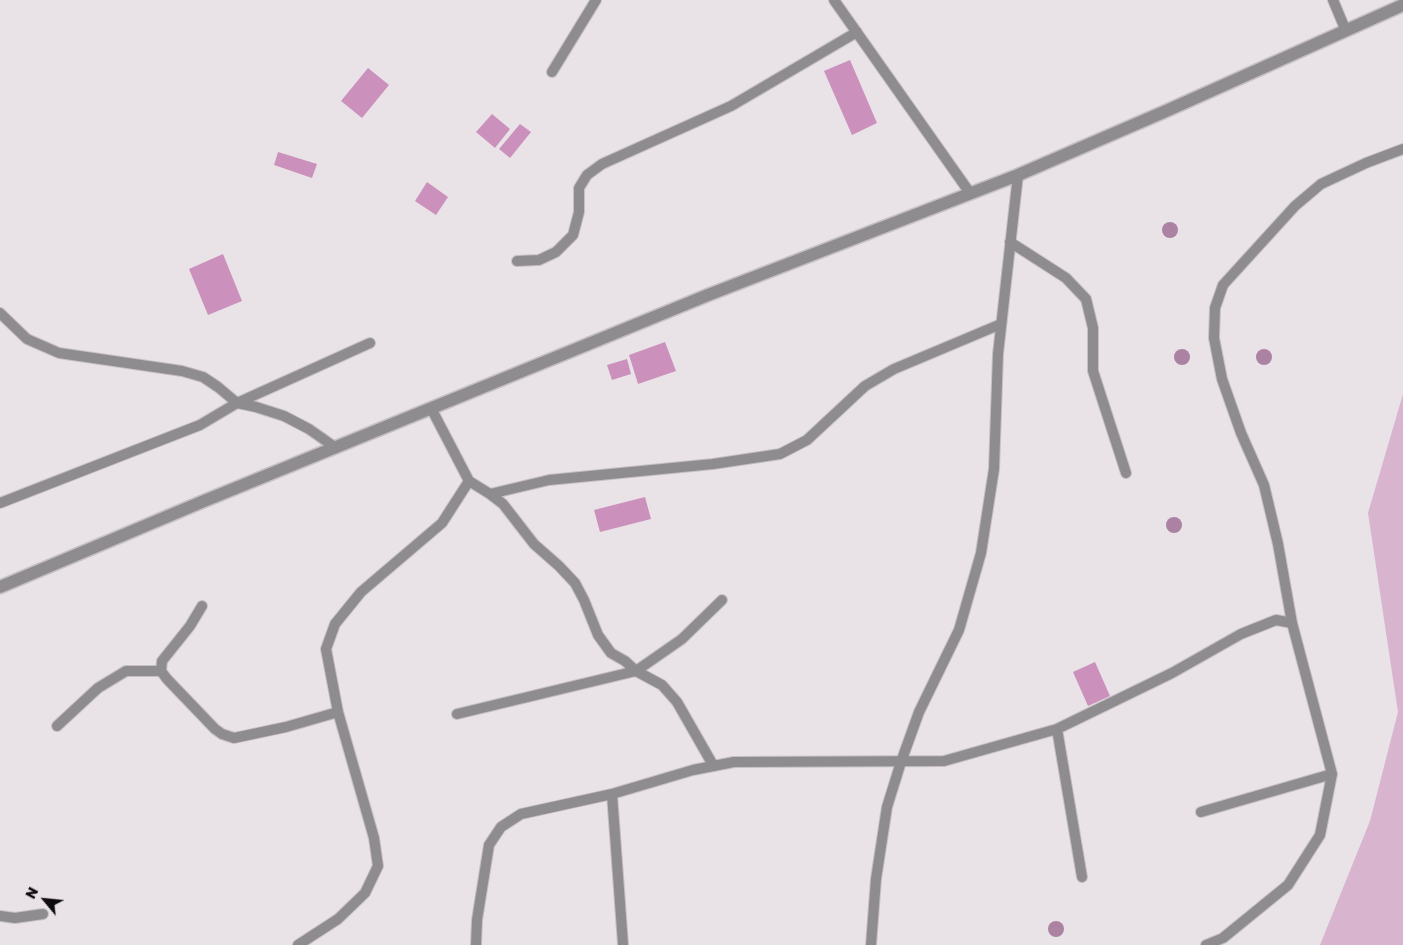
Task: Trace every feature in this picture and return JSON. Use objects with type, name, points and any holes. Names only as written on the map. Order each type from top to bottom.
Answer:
[{"type":"street","points":[[0,587],[204,501],[708,295],[1018,175],[1403,5]]},
{"type":"lane","points":[[552,72],[596,0]]},
{"type":"lane","points":[[834,0],[970,193]]},
{"type":"lane","points":[[1333,0],[1346,31]]},
{"type":"lane","points":[[518,261],[539,260],[556,252],[573,236],[579,212],[579,188],[587,175],[602,164],[731,106],[857,32]]},
{"type":"lane","points":[[1206,945],[1223,938],[1288,885],[1320,836],[1332,774],[1292,623],[1278,544],[1264,485],[1241,433],[1222,379],[1214,338],[1215,308],[1223,285],[1295,206],[1321,184],[1366,163],[1403,149]]},
{"type":"lane","points":[[871,945],[876,880],[887,807],[901,762],[920,712],[959,630],[981,552],[994,469],[998,354],[1018,175]]},
{"type":"lane","points":[[1010,242],[1066,278],[1086,299],[1092,328],[1093,371],[1126,473]]},
{"type":"lane","points":[[0,313],[27,338],[59,353],[182,371],[203,377],[237,403],[284,416],[309,429],[336,448]]},
{"type":"lane","points":[[490,494],[549,480],[713,464],[780,454],[807,440],[866,386],[894,369],[1001,324]]},
{"type":"lane","points":[[0,503],[200,425],[237,403],[370,343]]},
{"type":"lane","points":[[431,408],[469,481],[502,504],[534,544],[559,566],[574,583],[584,600],[598,635],[611,653],[625,661],[636,671],[662,685],[677,702],[713,765]]},
{"type":"lane","points":[[298,945],[338,919],[365,893],[378,866],[374,838],[338,712],[326,649],[335,624],[361,592],[442,523],[469,481]]},
{"type":"lane","points":[[457,714],[636,671],[682,639],[722,600]]},
{"type":"lane","points":[[202,606],[190,626],[162,661],[161,671],[166,679],[215,729],[222,734],[234,738],[286,727],[338,712]]},
{"type":"lane","points":[[476,945],[477,920],[489,846],[501,828],[521,814],[612,794],[713,765],[734,762],[944,761],[1057,729],[1172,674],[1241,634],[1276,620],[1292,623]]},
{"type":"lane","points":[[57,726],[98,688],[126,671],[161,671]]},
{"type":"lane","points":[[1057,729],[1082,877]]},
{"type":"lane","points":[[1201,812],[1332,774]]},
{"type":"lane","points":[[612,794],[623,944]]},
{"type":"lane","points":[[0,916],[15,918],[43,914]]},
{"type":"shaded area","points":[[1403,394],[1403,945],[1320,945],[1370,821],[1398,712],[1368,513]]},
{"type":"building","points":[[850,60],[877,123],[852,135],[824,71]]},
{"type":"building","points":[[368,68],[389,85],[362,118],[341,101]]},
{"type":"building","points":[[492,114],[510,129],[495,148],[476,132]]},
{"type":"building","points":[[520,124],[531,132],[510,158],[499,149]]},
{"type":"building","points":[[278,152],[317,164],[312,178],[274,165]]},
{"type":"building","points":[[427,182],[448,197],[436,215],[415,201]]},
{"type":"building","points":[[223,254],[242,301],[208,315],[189,269]]},
{"type":"building","points":[[665,342],[676,371],[638,384],[629,355]]},
{"type":"building","points":[[627,359],[631,374],[612,380],[607,365]]},
{"type":"building","points":[[645,497],[651,519],[600,532],[594,510]]},
{"type":"building","points":[[1095,662],[1110,696],[1088,706],[1073,672]]}]
